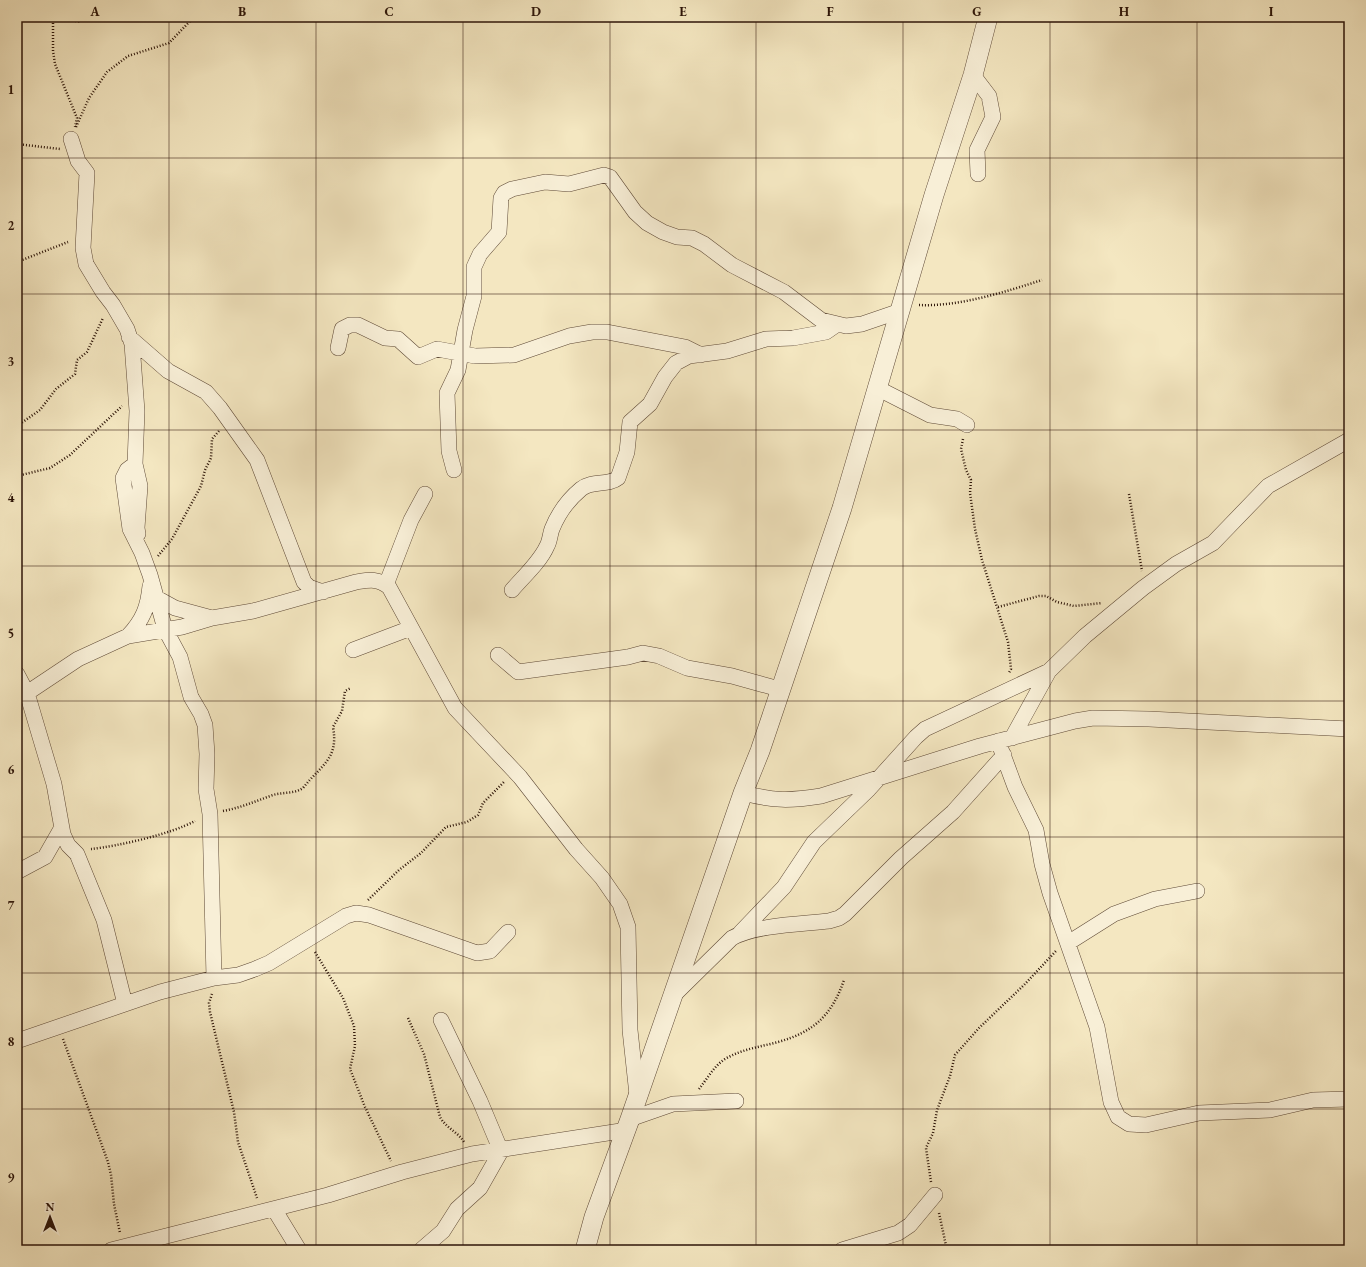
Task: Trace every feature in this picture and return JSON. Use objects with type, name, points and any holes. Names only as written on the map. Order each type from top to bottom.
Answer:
[{"type":"street","points":[[585,1250],[594,1217],[629,1124],[743,793],[760,751],[779,689],[842,508],[934,195],[973,75],[988,17]]},
{"type":"street","points":[[973,75],[989,96],[993,117],[977,150],[978,174]]},
{"type":"street","points":[[73,145],[78,161],[87,172],[83,248],[86,264],[111,303],[129,337],[133,356],[137,411],[135,464],[140,486],[137,528],[142,553],[150,575],[165,629],[180,657],[191,697],[201,714],[205,725],[207,754],[206,789],[210,814],[215,978]]},
{"type":"street","points":[[454,470],[449,451],[447,392],[448,388],[456,377],[474,296],[474,267],[480,254],[499,232],[500,206],[504,193],[512,189],[545,182],[569,184],[604,176],[610,177],[635,212],[647,223],[663,232],[677,237],[692,238],[704,244],[732,265],[770,284],[821,320],[836,325],[846,326],[862,324],[901,307]]},
{"type":"street","points":[[338,348],[342,329],[350,325],[358,325],[386,338],[398,339],[418,357],[436,349],[475,356],[514,355],[569,336],[607,332],[685,347],[701,355]]},
{"type":"street","points":[[512,590],[548,546],[552,530],[559,515],[571,499],[586,486],[593,483],[615,480],[618,478],[627,452],[630,422],[650,404],[668,372],[676,363],[689,356],[727,351],[766,339],[793,338],[826,332],[836,325]]},
{"type":"street","points":[[129,337],[168,372],[206,392],[230,422],[257,460],[304,582],[309,587],[323,592]]},
{"type":"street","points":[[877,388],[930,415],[957,419],[967,425]]},
{"type":"street","points":[[1349,440],[1268,486],[1213,543],[1176,564],[1143,588],[1085,636],[1049,671],[1005,740],[1004,755],[1015,787],[1036,830],[1045,876],[1098,1027],[1111,1102],[1116,1114],[1129,1124],[1146,1125],[1199,1113],[1270,1110],[1313,1100],[1349,1099]]},
{"type":"street","points":[[386,585],[411,520],[425,494]]},
{"type":"street","points":[[128,636],[145,614],[148,602],[150,575]]},
{"type":"street","points":[[27,693],[78,659],[128,636],[165,629],[182,628],[212,618],[253,611],[356,582],[372,580],[382,581],[386,585],[411,628],[455,708],[508,763],[576,850],[602,878],[620,904],[628,927],[630,1030],[638,1098]]},
{"type":"street","points":[[155,597],[175,608],[212,618]]},
{"type":"street","points":[[353,650],[411,628]]},
{"type":"street","points":[[498,655],[518,672],[628,657],[643,653],[659,656],[687,668],[732,676],[779,689]]},
{"type":"street","points":[[740,934],[784,887],[814,842],[925,729],[1049,671]]},
{"type":"street","points":[[17,674],[27,693],[54,784],[61,829],[68,845],[74,850],[104,920],[125,1004]]},
{"type":"street","points":[[743,793],[770,800],[795,800],[821,796],[1005,740],[1075,721],[1093,718],[1149,719],[1349,729]]},
{"type":"street","points":[[674,995],[732,938],[740,934],[758,929],[839,918],[856,905],[901,858],[953,812],[1004,755]]},
{"type":"street","points":[[45,857],[61,829]]},
{"type":"street","points":[[17,872],[45,857],[74,850]]},
{"type":"street","points":[[1067,942],[1114,914],[1155,899],[1197,891]]},
{"type":"street","points":[[17,1042],[160,992],[215,978],[238,975],[255,969],[346,916],[356,913],[369,915],[409,928],[477,953],[490,951],[508,932]]},
{"type":"street","points":[[441,1020],[480,1101],[500,1151]]},
{"type":"street","points":[[117,1249],[328,1195],[396,1174],[472,1154],[500,1151],[629,1124],[674,1104],[736,1101]]},
{"type":"street","points":[[421,1250],[443,1231],[457,1209],[480,1188],[500,1151]]},
{"type":"street","points":[[842,1250],[898,1233],[910,1225],[935,1195]]},
{"type":"street","points":[[270,1210],[299,1250]]},
{"type":"path","points":[[53,17],[53,51],[55,64],[77,118],[73,145]]},
{"type":"path","points":[[71,17],[77,22],[95,17]]},
{"type":"path","points":[[73,145],[89,98],[106,72],[128,56],[169,43],[194,17]]},
{"type":"path","points":[[17,144],[73,145]]},
{"type":"path","points":[[17,262],[84,236]]},
{"type":"path","points":[[901,307],[938,306],[987,295],[1042,280]]},
{"type":"path","points":[[17,426],[40,410],[56,389],[75,374],[77,360],[88,352],[111,303]]},
{"type":"path","points":[[17,476],[50,468],[70,455],[135,393]]},
{"type":"path","points":[[150,575],[157,556],[172,539],[201,486],[205,470],[211,458],[212,439],[230,422]]},
{"type":"path","points":[[967,425],[961,449],[966,470],[971,480],[970,500],[982,560],[998,607],[1010,653],[1010,690]]},
{"type":"path","points":[[1129,494],[1143,588]]},
{"type":"path","points":[[998,607],[1039,596],[1046,596],[1057,602],[1074,606],[1107,602],[1122,605]]},
{"type":"path","points":[[74,850],[104,848],[133,841],[181,828],[210,814],[244,806],[273,796],[299,791],[331,757],[335,741],[333,727],[342,711],[345,691],[350,688]]},
{"type":"path","points":[[356,913],[386,882],[421,853],[446,827],[467,822],[478,815],[483,803],[504,784],[508,763]]},
{"type":"path","points":[[308,939],[343,998],[349,1013],[356,1038],[350,1069],[365,1107],[396,1174]]},
{"type":"path","points":[[947,1250],[931,1182],[926,1148],[929,1142],[937,1110],[950,1076],[955,1055],[984,1022],[1067,942]]},
{"type":"path","points":[[215,978],[209,1003],[215,1036],[233,1105],[238,1142],[258,1198],[270,1210]]},
{"type":"path","points":[[687,1103],[717,1065],[726,1059],[743,1050],[806,1033],[833,1007],[844,980]]},
{"type":"path","points":[[408,1018],[424,1054],[440,1117],[445,1125],[461,1137],[472,1154]]},
{"type":"path","points":[[58,1027],[108,1162],[114,1204],[117,1249]]}]
